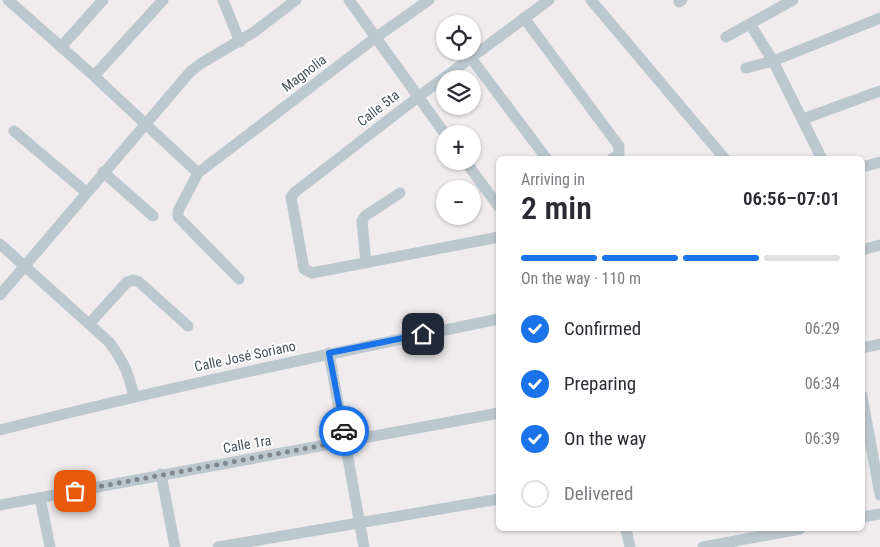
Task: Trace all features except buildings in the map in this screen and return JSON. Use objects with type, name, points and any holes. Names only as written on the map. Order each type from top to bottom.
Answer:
[{"type":"street","points":[[8,0],[94,76],[198,173],[178,211],[178,217],[239,279]]},
{"type":"street","points":[[61,47],[103,0]]},
{"type":"street","points":[[94,76],[163,0]]},
{"type":"street","points":[[223,0],[240,42]]},
{"type":"street","points":[[0,295],[190,72],[205,61],[240,42],[296,0]]},
{"type":"street","points":[[349,0],[438,125]]},
{"type":"street","name":"Magnolia","points":[[198,173],[375,38],[429,0]]},
{"type":"street","name":"Calle 5ta","points":[[481,50],[548,0]]},
{"type":"street","points":[[591,0],[722,156]]},
{"type":"street","points":[[726,37],[793,0]]},
{"type":"street","points":[[524,18],[619,146],[616,154]]},
{"type":"street","points":[[746,68],[773,61],[880,18]]},
{"type":"street","points":[[750,24],[773,61],[821,156]]},
{"type":"street","name":"Calle 5ta","points":[[366,263],[312,273],[307,272],[304,269],[291,197],[295,192],[468,60]]},
{"type":"street","points":[[473,60],[545,156]]},
{"type":"street","points":[[803,119],[880,91]]},
{"type":"street","points":[[14,131],[86,192]]},
{"type":"street","points":[[865,166],[880,162]]},
{"type":"street","points":[[472,170],[496,203]]},
{"type":"street","points":[[103,172],[153,216]]},
{"type":"street","points":[[400,193],[365,216],[362,221],[366,263],[496,238]]},
{"type":"street","points":[[0,244],[109,342],[123,360],[129,374],[134,396]]},
{"type":"street","points":[[865,249],[880,245]]},
{"type":"street","points":[[90,323],[127,282],[133,280],[139,282],[188,326]]},
{"type":"street","name":"Calle José Soriano","points":[[0,430],[134,396],[329,353],[496,320]]},
{"type":"street","points":[[865,347],[880,344]]},
{"type":"street","points":[[329,353],[364,547]]},
{"type":"street","points":[[865,409],[880,495]]},
{"type":"street","name":"Calle 1ra","points":[[0,505],[496,414]]},
{"type":"street","points":[[161,474],[175,547]]},
{"type":"street","points":[[40,498],[50,547]]},
{"type":"street","points":[[218,547],[496,499]]},
{"type":"street","points":[[865,516],[880,514]]},
{"type":"street","points":[[626,531],[630,547]]},
{"type":"street","points":[[703,547],[789,531]]},
{"type":"way so far","points":[[75,491],[346,441],[344,431]]},
{"type":"route","points":[[344,431],[329,353],[423,334]]}]
